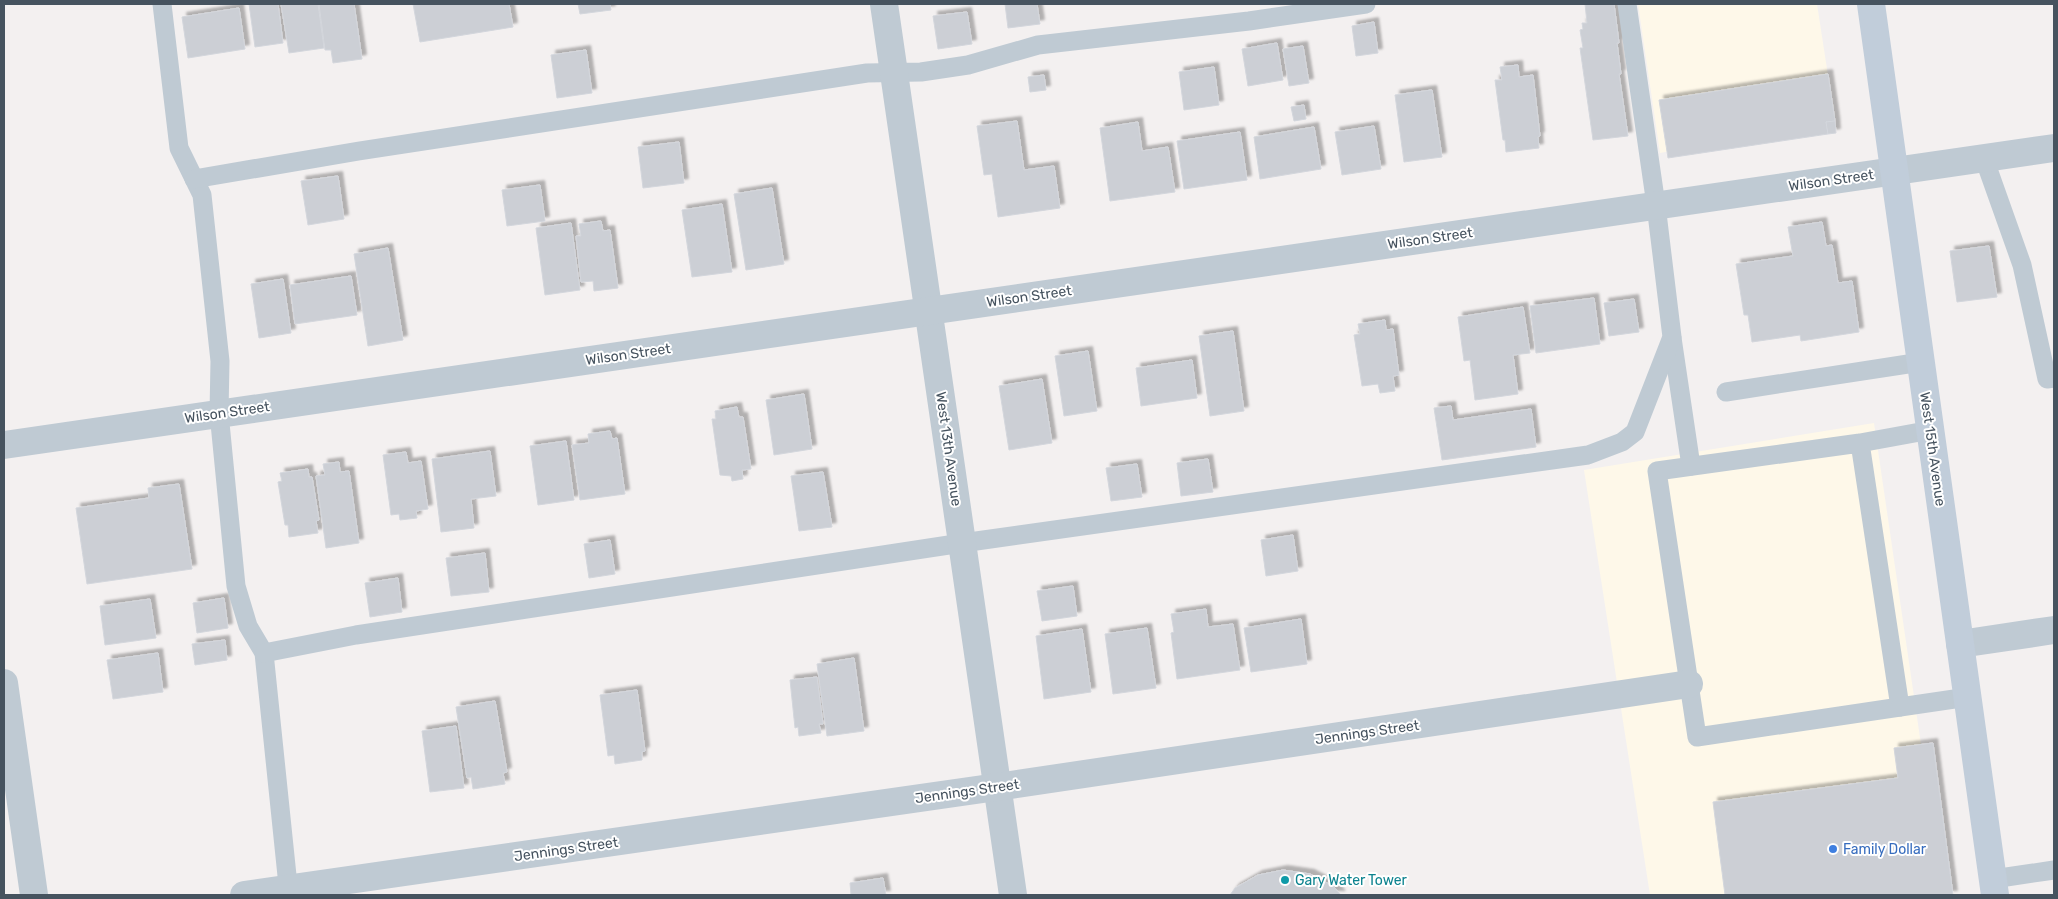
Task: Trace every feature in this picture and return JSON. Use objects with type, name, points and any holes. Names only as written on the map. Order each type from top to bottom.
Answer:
[{"type":"main road","name":"West 15th Avenue","points":[[1871,4],[1994,887]]},
{"type":"street","name":"West 13th Avenue","points":[[884,4],[1013,895]]},
{"type":"street","name":"Wilson Street","points":[[4,445],[2054,148]]},
{"type":"street","points":[[1960,644],[2054,630]]},
{"type":"street","points":[[4,683],[34,895]]},
{"type":"street","name":"Jennings Street","points":[[244,895],[289,892],[1689,684]]},
{"type":"lane","points":[[162,4],[178,148],[202,195],[220,361],[220,413],[236,586],[248,626],[264,653],[289,892]]},
{"type":"lane","points":[[194,179],[359,150],[751,90],[867,73],[921,72],[968,65],[1038,46],[1249,21],[1366,4]]},
{"type":"lane","points":[[1627,4],[1656,205],[1672,337],[1692,466]]},
{"type":"lane","points":[[1984,158],[2022,265],[2047,379],[2054,378]]},
{"type":"lane","points":[[264,653],[356,635],[962,543],[1588,455],[1622,442],[1635,432],[1672,337]]},
{"type":"lane","points":[[1726,392],[1921,362]]},
{"type":"lane","points":[[1931,430],[1860,444],[1657,471],[1697,738],[1968,697]]},
{"type":"lane","points":[[1860,444],[1900,707]]},
{"type":"lane","points":[[1994,887],[2054,870]]},
{"type":"shaded area","points":[[1638,4],[1817,4],[1835,121],[1660,153]]},
{"type":"shaded area","points":[[1874,423],[1943,895],[1650,895],[1584,470]]},
{"type":"building","points":[[249,4],[278,4],[283,43],[255,47]]},
{"type":"building","points":[[281,4],[318,4],[324,48],[289,53]]},
{"type":"building","points":[[319,4],[354,4],[362,59],[333,63],[331,50],[325,50]]},
{"type":"building","points":[[413,4],[509,4],[513,27],[420,42]]},
{"type":"building","points":[[578,4],[610,4],[611,10],[580,14]]},
{"type":"building","points":[[1005,4],[1037,4],[1040,24],[1008,28]]},
{"type":"building","points":[[1585,4],[1614,4],[1619,43],[1617,43],[1621,74],[1619,74],[1628,136],[1593,140],[1580,48],[1583,48],[1580,30],[1583,29],[1582,23],[1587,23]]},
{"type":"building","points":[[239,8],[245,49],[188,58],[182,17]]},
{"type":"building","points":[[967,12],[972,44],[938,49],[933,16]]},
{"type":"building","points":[[1374,22],[1378,53],[1356,56],[1352,26]]},
{"type":"building","points":[[1277,43],[1283,80],[1248,86],[1242,49]]},
{"type":"building","points":[[1303,46],[1309,83],[1289,86],[1283,49]]},
{"type":"building","points":[[586,50],[592,93],[557,98],[551,55]]},
{"type":"building","points":[[1518,65],[1519,77],[1533,75],[1540,136],[1538,137],[1539,148],[1506,152],[1495,80],[1502,80],[1500,67]]},
{"type":"building","points":[[1214,67],[1219,105],[1184,110],[1179,72]]},
{"type":"building","points":[[1828,74],[1835,121],[1826,122],[1828,134],[1668,158],[1659,100]]},
{"type":"building","points":[[1044,75],[1046,90],[1030,92],[1028,77]]},
{"type":"building","points":[[1432,90],[1442,157],[1404,162],[1395,95]]},
{"type":"building","points":[[1304,105],[1306,119],[1294,121],[1291,107]]},
{"type":"building","points":[[1017,121],[1024,170],[1054,166],[1060,208],[998,217],[992,174],[984,175],[977,126]]},
{"type":"building","points":[[1835,121],[1836,133],[1828,134],[1826,122]]},
{"type":"building","points":[[1138,122],[1142,151],[1168,147],[1175,192],[1110,201],[1100,128]]},
{"type":"building","points":[[1374,126],[1381,169],[1342,175],[1335,132]]},
{"type":"building","points":[[1314,127],[1321,169],[1260,179],[1254,137]]},
{"type":"building","points":[[1240,132],[1247,180],[1184,189],[1177,141]]},
{"type":"building","points":[[679,142],[684,183],[643,188],[638,147]]},
{"type":"building","points":[[338,176],[344,219],[308,225],[301,181]]},
{"type":"building","points":[[540,185],[545,221],[507,226],[502,190]]},
{"type":"building","points":[[772,188],[784,264],[746,270],[734,194]]},
{"type":"building","points":[[722,204],[732,272],[692,277],[682,210]]},
{"type":"building","points":[[601,221],[603,231],[610,230],[618,288],[594,291],[593,281],[581,282],[576,236],[581,236],[579,224]]},
{"type":"building","points":[[1822,222],[1826,246],[1832,245],[1838,283],[1852,281],[1859,332],[1801,341],[1800,335],[1752,342],[1748,315],[1744,315],[1736,264],[1793,256],[1788,227]]},
{"type":"building","points":[[571,223],[580,290],[545,295],[536,228]]},
{"type":"building","points":[[1989,246],[1997,297],[1957,302],[1950,251]]},
{"type":"building","points":[[388,248],[403,340],[368,346],[354,254]]},
{"type":"building","points":[[351,276],[357,315],[295,324],[290,285]]},
{"type":"building","points":[[283,279],[291,333],[259,338],[251,284]]},
{"type":"building","points":[[1594,298],[1600,344],[1536,353],[1530,306]]},
{"type":"building","points":[[1634,299],[1639,332],[1609,336],[1604,303]]},
{"type":"building","points":[[1523,307],[1530,353],[1513,355],[1518,394],[1475,400],[1470,360],[1464,361],[1458,317]]},
{"type":"building","points":[[1385,320],[1386,330],[1393,329],[1399,375],[1393,376],[1395,391],[1380,393],[1378,384],[1362,386],[1354,335],[1360,334],[1358,324]]},
{"type":"building","points":[[1233,331],[1244,411],[1210,416],[1199,336]]},
{"type":"building","points":[[1088,351],[1097,411],[1064,416],[1055,356]]},
{"type":"building","points":[[1192,360],[1197,398],[1141,406],[1136,368]]},
{"type":"building","points":[[1042,379],[1052,443],[1009,450],[999,386]]},
{"type":"building","points":[[804,394],[812,449],[774,455],[766,400]]},
{"type":"building","points":[[1451,406],[1453,420],[1531,409],[1536,447],[1442,460],[1434,408]]},
{"type":"building","points":[[737,407],[739,417],[743,417],[751,469],[742,470],[743,479],[732,481],[731,476],[720,475],[712,419],[716,419],[715,411]]},
{"type":"building","points":[[610,431],[612,439],[617,438],[625,494],[580,500],[572,445],[589,443],[588,434]]},
{"type":"building","points":[[566,441],[574,500],[538,505],[530,446]]},
{"type":"building","points":[[490,451],[496,496],[471,499],[474,528],[441,532],[432,459]]},
{"type":"building","points":[[406,452],[408,463],[421,461],[428,509],[416,511],[417,518],[400,520],[399,514],[391,515],[383,455]]},
{"type":"building","points":[[1208,459],[1213,492],[1181,496],[1177,463]]},
{"type":"building","points":[[339,462],[340,472],[349,471],[359,543],[326,548],[316,476],[325,475],[323,464]]},
{"type":"building","points":[[1137,464],[1142,497],[1111,501],[1106,468]]},
{"type":"building","points":[[308,469],[309,477],[312,477],[319,520],[316,521],[318,533],[289,537],[288,525],[285,525],[278,482],[282,481],[280,473]]},
{"type":"building","points":[[823,472],[832,527],[799,531],[791,476]]},
{"type":"building","points":[[179,484],[192,569],[87,584],[76,508],[149,498],[148,488]]},
{"type":"building","points":[[1293,535],[1298,571],[1266,576],[1261,540]]},
{"type":"building","points":[[610,540],[615,574],[589,578],[584,544]]},
{"type":"building","points":[[485,553],[489,592],[451,596],[446,558]]},
{"type":"building","points":[[398,578],[402,612],[370,617],[365,583]]},
{"type":"building","points":[[1073,586],[1077,616],[1042,621],[1037,591]]},
{"type":"building","points":[[224,598],[228,628],[197,633],[193,603]]},
{"type":"building","points":[[150,599],[156,638],[105,645],[100,606]]},
{"type":"building","points":[[1206,609],[1208,627],[1233,624],[1240,670],[1177,679],[1171,633],[1174,632],[1171,614]]},
{"type":"building","points":[[1301,619],[1307,664],[1251,672],[1244,628]]},
{"type":"building","points":[[1147,628],[1156,688],[1113,694],[1105,634]]},
{"type":"building","points":[[1082,629],[1091,692],[1044,699],[1036,636]]},
{"type":"building","points":[[225,640],[227,660],[195,665],[192,644]]},
{"type":"building","points":[[158,653],[163,692],[113,699],[107,660]]},
{"type":"building","points":[[854,658],[864,731],[827,736],[817,664]]},
{"type":"building","points":[[817,677],[823,724],[819,724],[821,733],[799,736],[798,727],[795,728],[790,680]]},
{"type":"building","points":[[637,690],[645,751],[642,752],[642,760],[615,764],[614,755],[608,756],[600,695]]},
{"type":"building","points":[[495,701],[507,772],[503,773],[505,784],[473,789],[471,777],[467,778],[456,707]]},
{"type":"building","points":[[456,726],[464,788],[430,792],[422,731]]},
{"type":"building","name":"Family Dollar","points":[[1933,743],[1953,895],[1725,895],[1713,802],[1898,778],[1894,748]]},
{"type":"building","name":"Gary Water Tower","points":[[1283,870],[1310,874],[1333,886],[1341,895],[1230,895],[1235,888],[1258,875]]},
{"type":"building","points":[[883,878],[886,895],[851,895],[850,883]]},
{"type":"place","name":"Family Dollar","points":[[1833,849]]},
{"type":"place","name":"Gary Water Tower","points":[[1285,880]]}]
